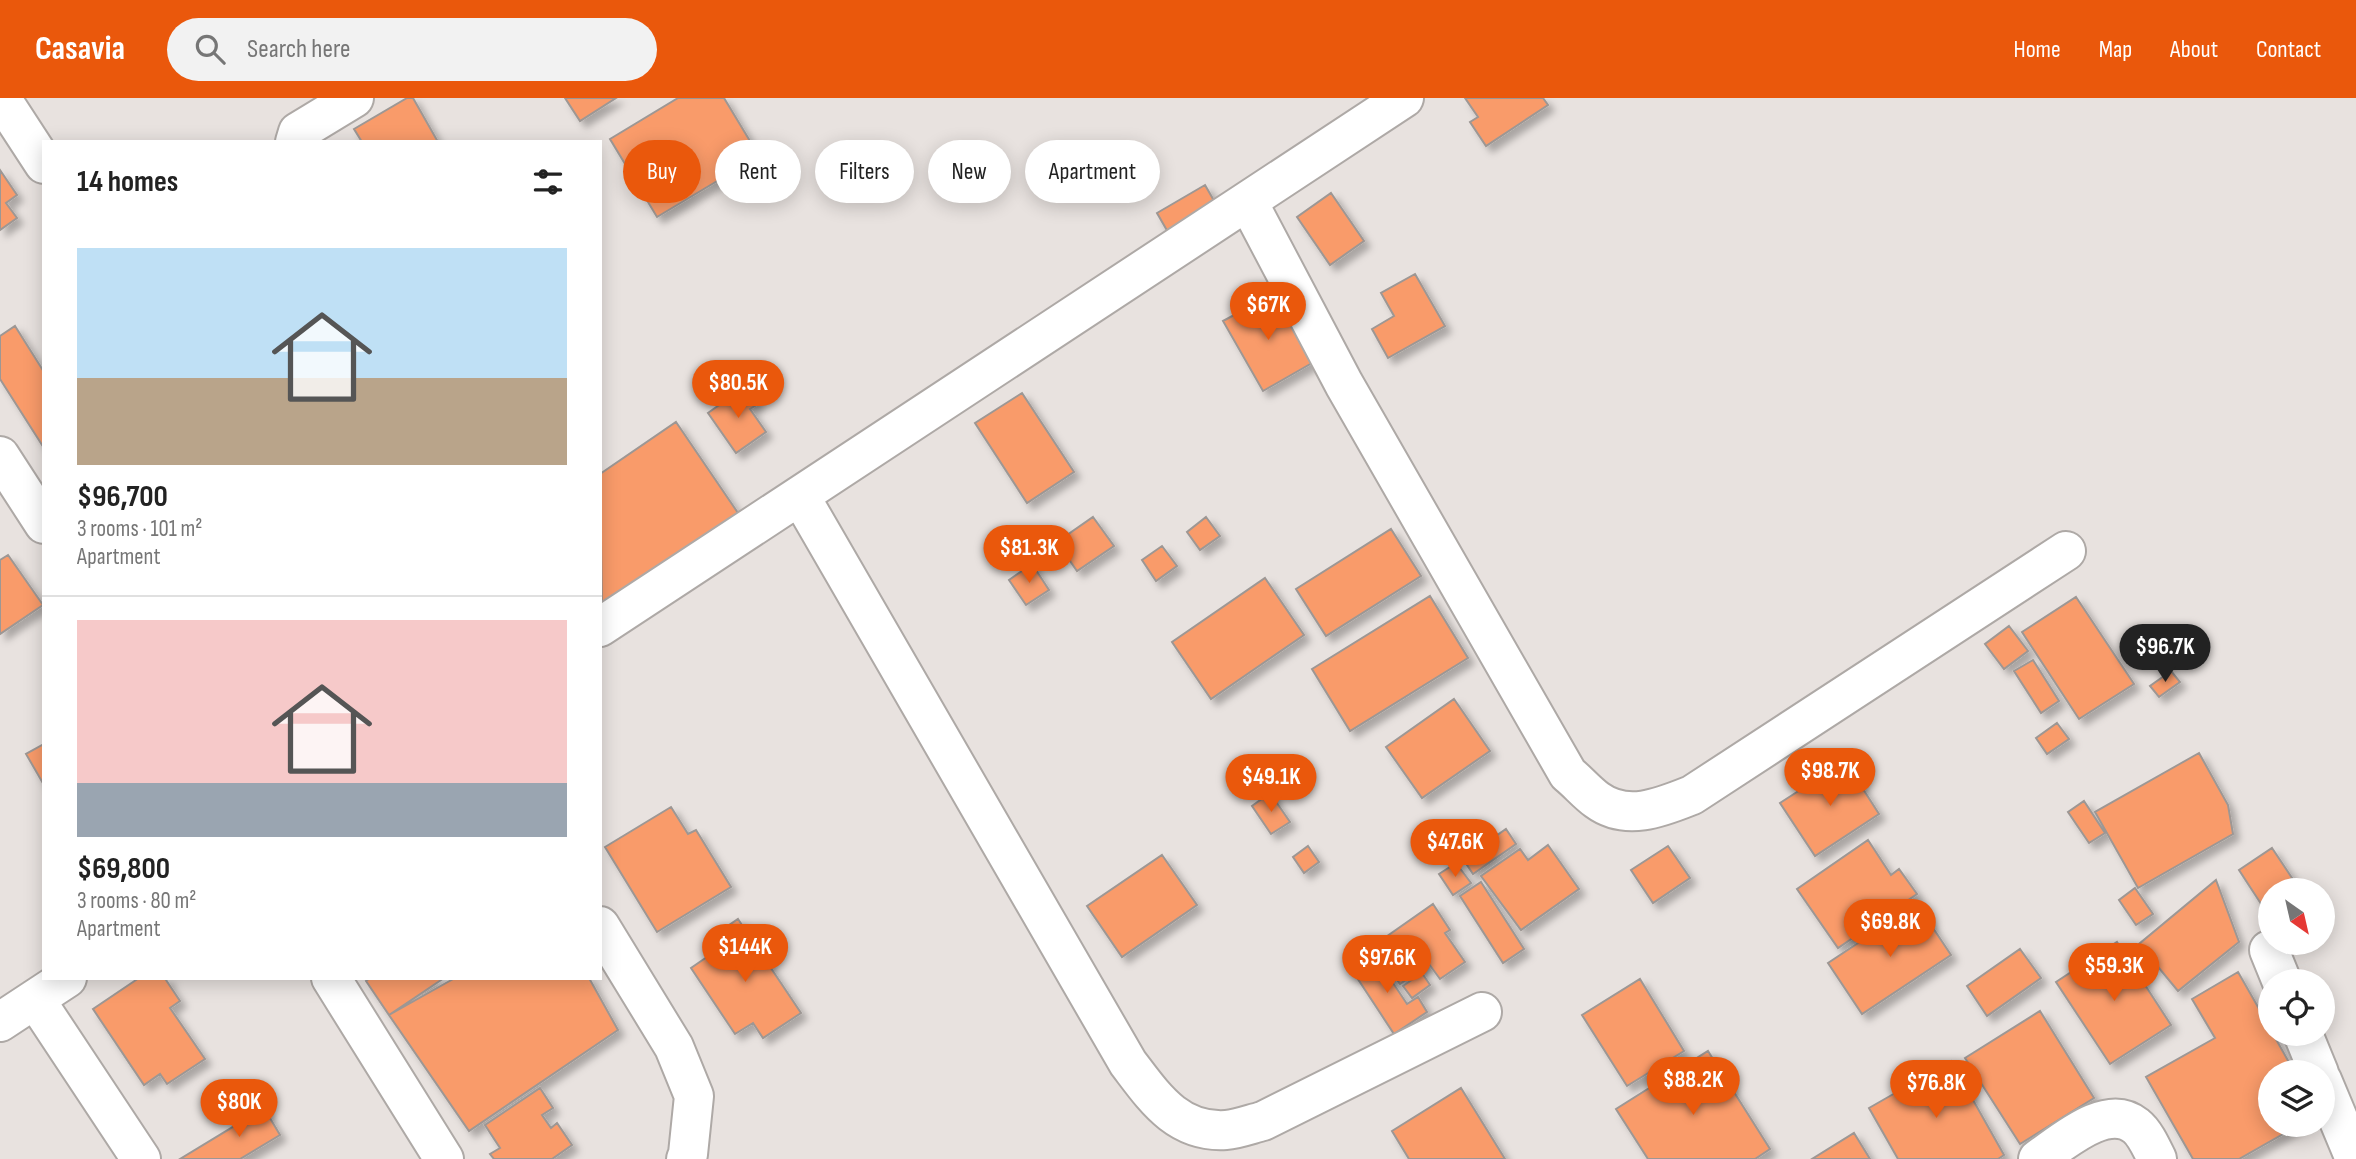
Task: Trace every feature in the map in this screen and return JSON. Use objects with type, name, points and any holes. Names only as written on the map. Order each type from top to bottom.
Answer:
[{"type":"street","points":[[1,98],[42,161]]},
{"type":"street","points":[[296,140],[298,132],[354,98]]},
{"type":"street","points":[[602,626],[1404,98]]},
{"type":"street","points":[[1248,202],[1344,384],[1568,774],[1596,800],[1615,810],[1652,810],[1692,795],[2066,551]]},
{"type":"street","points":[[0,456],[42,521]]},
{"type":"street","points":[[800,496],[1128,1063],[1160,1105],[1195,1127],[1226,1130],[1263,1121],[1482,1012]]},
{"type":"street","points":[[602,929],[674,1046],[694,1097],[686,1159]]},
{"type":"street","points":[[0,1022],[63,980]]},
{"type":"street","points":[[332,980],[444,1159]]},
{"type":"street","points":[[35,999],[141,1159]]},
{"type":"street","points":[[2335,1111],[2355,1159]]},
{"type":"street","points":[[2038,1159],[2096,1121],[2119,1119],[2136,1126],[2157,1159]]},
{"type":"building","points":[[407,98],[413,98],[437,140],[361,140],[354,129]]},
{"type":"building","points":[[565,98],[616,98],[580,121]]},
{"type":"building","points":[[678,98],[724,98],[749,140],[715,140],[715,182],[701,191],[701,140],[623,140],[623,161],[610,139]]},
{"type":"building","points":[[1465,98],[1543,98],[1548,105],[1486,146],[1470,122],[1478,117]]},
{"type":"building","points":[[0,170],[17,195],[6,203],[17,218],[0,230]]},
{"type":"building","points":[[1205,185],[1221,213],[1173,241],[1157,213]]},
{"type":"building","points":[[1331,193],[1364,241],[1330,265],[1297,217]]},
{"type":"building","points":[[649,203],[680,203],[657,217]]},
{"type":"building","points":[[1415,274],[1445,326],[1388,358],[1372,329],[1394,316],[1381,293]]},
{"type":"building","points":[[1273,294],[1312,363],[1263,391],[1223,321]]},
{"type":"building","points":[[15,326],[42,369],[42,445],[0,379],[0,336]]},
{"type":"building","points":[[746,386],[758,404],[750,409],[766,432],[736,453],[708,413]]},
{"type":"building","points":[[1022,393],[1074,472],[1027,503],[975,423]]},
{"type":"building","points":[[676,422],[738,513],[602,607],[602,473]]},
{"type":"building","points":[[1093,517],[1114,546],[1077,571],[1057,542]]},
{"type":"building","points":[[1206,517],[1220,536],[1200,550],[1187,532]]},
{"type":"building","points":[[1391,529],[1421,576],[1326,636],[1296,589]]},
{"type":"building","points":[[1162,546],[1177,566],[1156,581],[1142,560]]},
{"type":"building","points":[[8,555],[42,606],[0,634],[0,560]]},
{"type":"building","points":[[1032,564],[1049,590],[1026,605],[1009,580]]},
{"type":"building","points":[[1265,578],[1304,635],[1211,699],[1172,642]]},
{"type":"building","points":[[1430,596],[1468,658],[1350,731],[1312,669]]},
{"type":"building","points":[[2076,597],[2134,684],[2079,719],[2022,632]]},
{"type":"building","points":[[2009,626],[2028,651],[2004,669],[1985,644]]},
{"type":"building","points":[[2033,660],[2059,701],[2041,713],[2014,671]]},
{"type":"building","points":[[2171,671],[2180,682],[2159,697],[2150,686]]},
{"type":"building","points":[[1454,699],[1490,751],[1422,798],[1386,747]]},
{"type":"building","points":[[2057,723],[2069,739],[2047,754],[2036,738]]},
{"type":"building","points":[[42,745],[42,782],[26,754]]},
{"type":"building","points":[[2199,753],[2228,805],[2233,834],[2138,888],[2095,812]]},
{"type":"building","points":[[1845,761],[1879,814],[1815,856],[1780,803]]},
{"type":"building","points":[[1270,793],[1290,822],[1271,834],[1252,806]]},
{"type":"building","points":[[2084,801],[2105,833],[2089,843],[2068,812]]},
{"type":"building","points":[[671,807],[688,834],[696,830],[731,887],[657,932],[605,847]]},
{"type":"building","points":[[1506,829],[1516,844],[1473,874],[1463,859]]},
{"type":"building","points":[[1868,840],[1891,875],[1899,869],[1917,894],[1838,948],[1797,889]]},
{"type":"building","points":[[1548,845],[1579,889],[1521,930],[1481,876],[1520,849],[1528,860]]},
{"type":"building","points":[[1308,846],[1319,862],[1304,873],[1293,857]]},
{"type":"building","points":[[1668,846],[1690,878],[1653,903],[1631,870]]},
{"type":"building","points":[[2272,848],[2292,878],[2258,878],[2258,899],[2239,870]]},
{"type":"building","points":[[1162,855],[1197,905],[1122,957],[1087,906]]},
{"type":"building","points":[[1456,863],[1471,883],[1453,895],[1439,874]]},
{"type":"building","points":[[2216,880],[2239,942],[2178,991],[2139,944]]},
{"type":"building","points":[[1481,882],[1524,949],[1503,963],[1460,896]]},
{"type":"building","points":[[2135,888],[2153,914],[2136,925],[2119,900]]},
{"type":"building","points":[[1433,904],[1450,930],[1445,933],[1465,962],[1440,979],[1429,964],[1400,984],[1373,946]]},
{"type":"building","points":[[1917,904],[1951,955],[1862,1014],[1828,963]]},
{"type":"building","points":[[738,919],[801,1013],[763,1038],[753,1023],[735,1034],[691,968],[720,948],[713,936]]},
{"type":"building","points":[[2117,942],[2171,1025],[2110,1064],[2056,982]]},
{"type":"building","points":[[2020,949],[2041,978],[1987,1016],[1967,986]]},
{"type":"building","points":[[1373,953],[1407,1004],[1418,997],[1427,1012],[1394,1034],[1350,967]]},
{"type":"building","points":[[2238,972],[2258,1007],[2258,1046],[2280,1046],[2288,1060],[2258,1060],[2258,1137],[2278,1137],[2239,1159],[2193,1159],[2146,1077],[2215,1038],[2192,999]]},
{"type":"building","points":[[1422,973],[1430,985],[1412,998],[1403,986]]},
{"type":"building","points":[[1640,979],[1684,1051],[1627,1086],[1582,1015]]},
{"type":"building","points":[[136,980],[166,980],[180,1001],[170,1008],[205,1059],[167,1084],[160,1074],[144,1085],[93,1009]]},
{"type":"building","points":[[367,980],[441,980],[389,1015]]},
{"type":"building","points":[[451,980],[590,980],[618,1030],[469,1131],[389,1015]]},
{"type":"building","points":[[2040,1011],[2094,1098],[2020,1144],[1965,1058]]},
{"type":"building","points":[[1708,1051],[1770,1149],[1755,1159],[1648,1159],[1616,1109]]},
{"type":"building","points":[[1951,1061],[2004,1155],[1998,1159],[1898,1159],[1869,1108]]},
{"type":"building","points":[[540,1088],[553,1108],[542,1115],[551,1128],[557,1123],[572,1145],[552,1159],[494,1159],[490,1154],[500,1148],[485,1125]]},
{"type":"building","points":[[1461,1088],[1505,1159],[1409,1159],[1392,1131]]},
{"type":"building","points":[[264,1108],[280,1135],[240,1159],[180,1159]]},
{"type":"building","points":[[1854,1133],[1870,1159],[1812,1159]]}]
